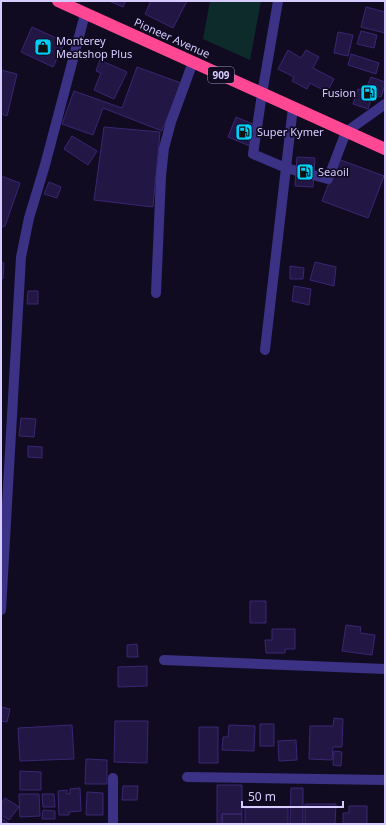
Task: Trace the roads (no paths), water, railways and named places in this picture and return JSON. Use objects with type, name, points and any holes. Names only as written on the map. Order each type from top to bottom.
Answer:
[{"type":"highway","name":"Pioneer Avenue","points":[[59,1],[385,149]]},
{"type":"street","points":[[278,1],[253,154],[286,168],[328,178],[346,132],[385,104]]},
{"type":"street","points":[[1,610],[5,455],[21,257],[29,218],[47,157],[85,14]]},
{"type":"street","points":[[156,292],[161,176],[164,148],[171,122],[193,62]]},
{"type":"street","points":[[265,350],[292,107]]},
{"type":"street","points":[[164,660],[385,669]]},
{"type":"street","points":[[187,777],[385,780]]},
{"type":"street","points":[[113,778],[113,824]]},
{"type":"place","name":"Monterey Meatshop Plus","points":[[43,47]]},
{"type":"place","name":"Fusion","points":[[369,93]]},
{"type":"place","name":"Super Kymer","points":[[244,132]]},
{"type":"place","name":"Seaoil","points":[[305,172]]}]
